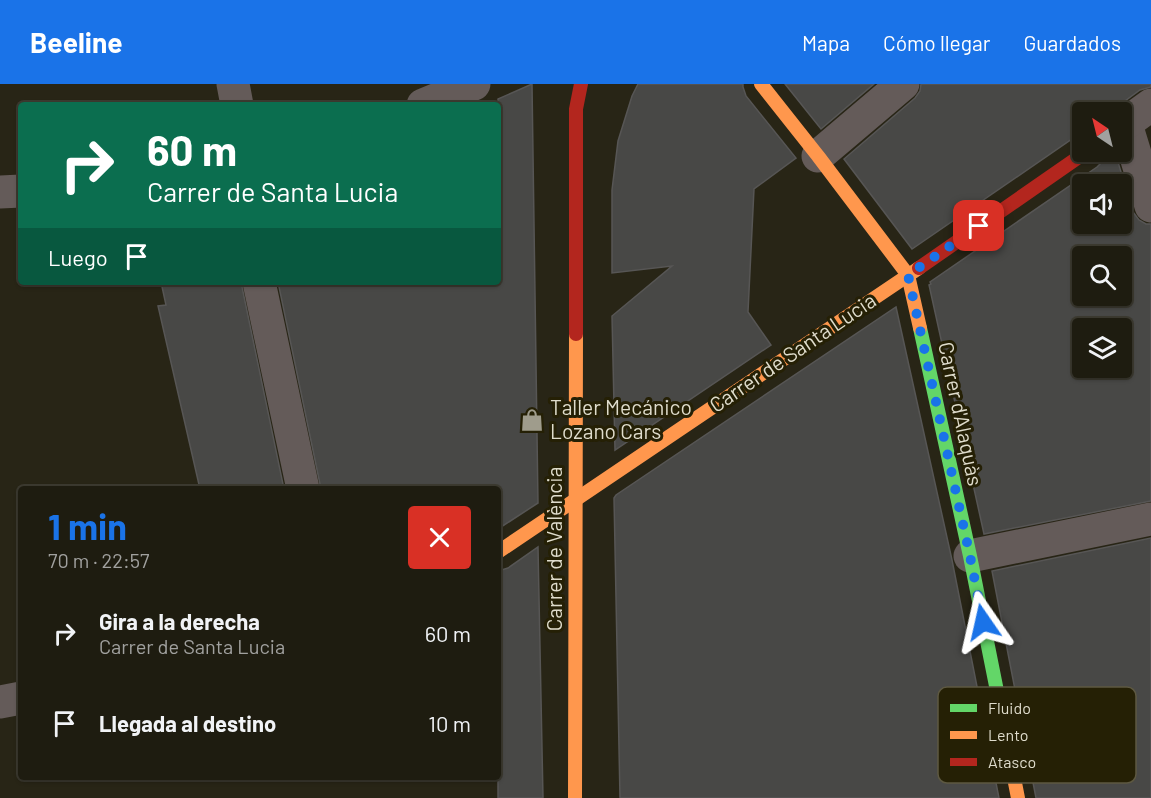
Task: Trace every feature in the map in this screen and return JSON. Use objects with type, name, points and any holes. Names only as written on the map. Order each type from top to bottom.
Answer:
[{"type":"street","points":[[233,84],[236,102]]},
{"type":"street","points":[[430,102],[474,84]]},
{"type":"street","name":"Carrer de València","points":[[575,798],[576,109],[581,84]]},
{"type":"street","name":"Carrer d'Alaquàs","points":[[761,84],[908,275],[970,556],[996,687]]},
{"type":"street","points":[[818,156],[903,84]]},
{"type":"street","points":[[1133,118],[1151,206]]},
{"type":"street","name":"Carrer de Santa Lucia","points":[[501,550],[1072,162]]},
{"type":"street","points":[[0,192],[18,191]]},
{"type":"street","points":[[260,285],[302,486]]},
{"type":"street","points":[[970,556],[1151,519]]},
{"type":"street","points":[[0,702],[18,699]]},
{"type":"street","name":"Carrer d'Alaquàs","points":[[1015,783],[1018,798]]},
{"type":"building","points":[[532,84],[538,503],[501,527],[501,486],[320,486],[279,285],[501,285],[501,102],[498,102],[498,99]]},
{"type":"building","points":[[638,84],[743,84],[746,96],[796,158],[754,189],[748,312],[771,345],[615,450],[612,316],[672,266],[612,273],[612,190],[618,141]]},
{"type":"building","points":[[785,84],[874,84],[821,129]]},
{"type":"building","points":[[921,84],[1151,84],[1151,87],[1140,90],[1124,102],[1072,102],[1072,139],[912,249],[844,159],[915,98],[920,91]]},
{"type":"building","points":[[1102,162],[1118,162],[1122,174],[1087,174]]},
{"type":"building","points":[[1072,184],[1072,234],[1132,234],[1132,209],[1139,220],[1151,224],[1151,501],[984,534],[930,282]]},
{"type":"building","points":[[162,285],[242,285],[283,486],[199,486],[158,306],[166,305]]},
{"type":"building","points":[[896,307],[952,560],[977,687],[938,687],[938,783],[996,783],[999,798],[620,798],[614,498]]},
{"type":"building","points":[[1151,538],[1151,798],[1036,798],[1033,783],[1136,783],[1136,687],[1014,687],[992,571]]},
{"type":"building","points":[[538,547],[543,798],[498,798],[498,780],[501,780],[501,570],[508,568]]},
{"type":"traffic: fast","points":[[920,328],[996,687]]},
{"type":"traffic: slow","points":[[761,84],[908,275],[920,328]]},
{"type":"traffic: slow","points":[[501,550],[919,268]]},
{"type":"traffic: slow","points":[[575,798],[576,334]]},
{"type":"traffic: slow","points":[[1015,783],[1018,798]]},
{"type":"traffic: jam","points":[[576,334],[576,109],[581,84]]},
{"type":"traffic: jam","points":[[919,268],[1072,162]]},
{"type":"place","name":"Taller Mecánico Lozano Cars","points":[[532,420]]},
{"type":"route","points":[[979,226],[908,275],[983,622]]}]
